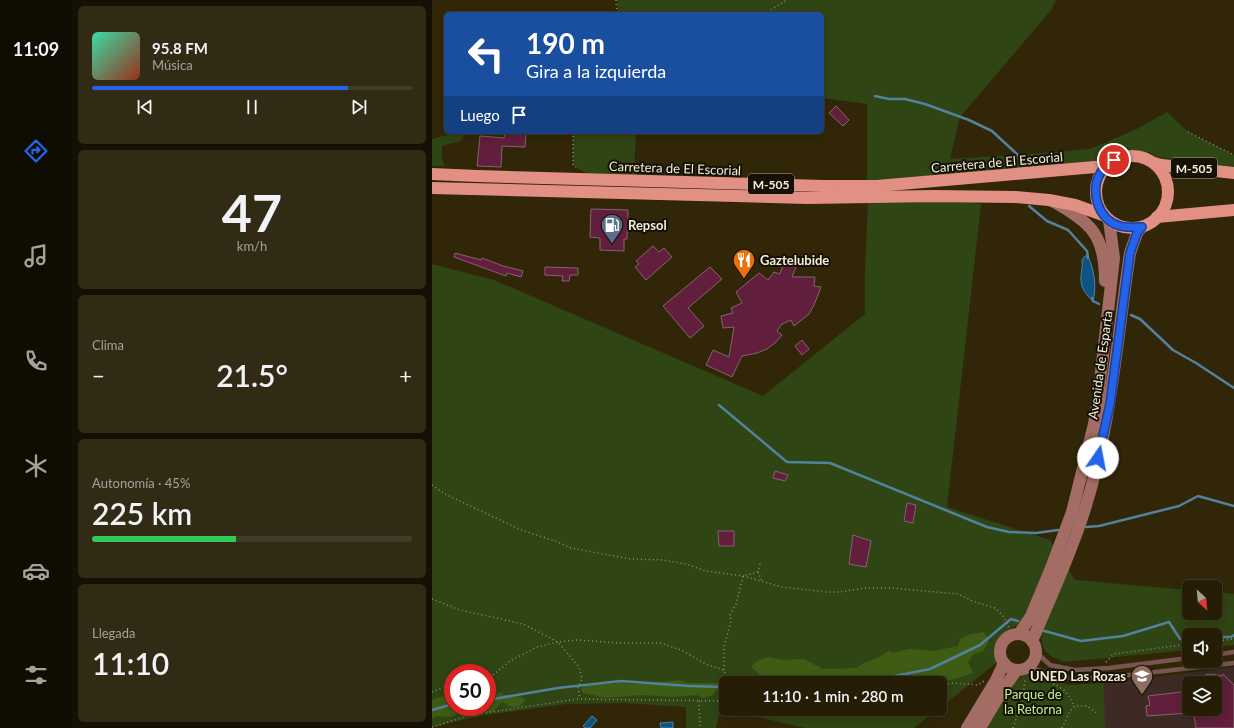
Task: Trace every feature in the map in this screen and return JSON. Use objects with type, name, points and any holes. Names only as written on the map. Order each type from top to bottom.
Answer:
[{"type":"highway","name":"M-505","points":[[1108,164],[1114,160],[1129,155],[1140,156],[1162,165],[1234,172]]},
{"type":"highway","name":"M-505","points":[[1106,217],[1119,226],[1130,228],[1142,227],[1157,217],[1163,210],[1167,201],[1168,191],[1167,182],[1163,173],[1154,163]]},
{"type":"highway","name":"Carretera de El Escorial","points":[[432,174],[824,186],[877,186],[1095,167],[1108,164]]},
{"type":"highway","points":[[1106,217],[1098,205],[1095,194],[1096,183],[1101,172],[1108,164]]},
{"type":"highway","name":"Carretera de El Escorial","points":[[432,188],[791,198],[934,196],[1015,197],[1049,200],[1074,205],[1106,217]]},
{"type":"highway","name":"M-505","points":[[1157,217],[1234,210]]},
{"type":"main road","points":[[1049,200],[1073,212],[1084,220],[1092,229],[1102,247],[1105,270],[1104,348]]},
{"type":"main road","name":"Avenida de Esparta","points":[[1015,635],[1031,616],[1052,568],[1072,512],[1094,424],[1114,258],[1106,217]]},
{"type":"main road","name":"Avenida de Esparta","points":[[1034,647],[1084,512],[1096,466],[1110,404],[1130,253],[1137,233],[1142,227]]},
{"type":"main road","points":[[980,728],[1005,686],[1024,668],[1032,663],[1034,647],[1026,636],[1015,635],[1004,641],[1000,650],[1000,655],[1004,663],[1010,668],[1024,668]]},
{"type":"main road","points":[[967,728],[996,680],[1004,663]]},
{"type":"lane","points":[[1034,647],[1050,664],[1075,670],[1182,659]]},
{"type":"lane","points":[[1222,654],[1234,652]]},
{"type":"lane","points":[[1024,668],[1077,679],[1112,677],[1234,663]]},
{"type":"path","points":[[616,0],[617,12]]},
{"type":"path","points":[[767,12],[787,0]]},
{"type":"path","points":[[1188,132],[1234,155]]},
{"type":"path","points":[[572,134],[573,166],[583,171]]},
{"type":"path","points":[[432,485],[445,494],[521,530],[571,548],[630,559],[663,560],[686,564],[706,571],[743,576],[782,586],[826,592],[866,588],[885,588],[958,594],[972,602],[994,608],[1004,617],[1015,635]]},
{"type":"path","points":[[760,564],[758,572],[762,581]]},
{"type":"path","points":[[743,576],[758,572]]},
{"type":"path","points":[[725,676],[724,647],[731,621],[730,615],[736,604],[743,576]]},
{"type":"path","points":[[432,599],[460,610],[523,624],[558,642],[578,667],[582,679],[578,688],[580,699]]},
{"type":"path","points":[[1222,640],[1234,638]]},
{"type":"path","points":[[496,672],[510,660],[537,646],[577,640],[620,643],[660,643],[681,650],[708,665],[724,670]]},
{"type":"path","points":[[1099,668],[1114,654],[1182,645]]},
{"type":"path","points":[[1013,728],[1020,710],[1024,688],[1024,668]]},
{"type":"path","points":[[1044,672],[1048,681],[1063,689],[1068,694],[1074,707]]},
{"type":"path","points":[[947,684],[978,685],[983,680],[996,680]]},
{"type":"path","points":[[432,692],[444,687]]},
{"type":"path","points":[[432,727],[471,715],[580,699],[719,701]]},
{"type":"path","points":[[699,701],[700,728]]},
{"type":"path","points":[[1062,728],[1068,713],[1074,707],[1083,705],[1097,713]]},
{"type":"shaded area","name":"UNED Las Rozas","points":[[1234,667],[1234,728],[1087,728],[1098,684]]},
{"type":"green space","points":[[617,0],[1056,0],[1052,9],[960,117],[950,159],[1090,149],[1135,130],[1167,112],[1188,132],[1234,155],[1234,171],[1199,162],[1157,157],[1149,152],[1140,156],[1129,155],[1114,160],[1108,164],[867,186],[867,104],[824,98],[824,12],[618,12]]},
{"type":"green space","points":[[451,134],[465,134],[461,141],[442,146],[442,159],[445,166],[432,166],[432,139]]},
{"type":"green space","points":[[573,134],[636,134],[634,170],[641,181],[588,174],[573,165]]},
{"type":"green space","points":[[934,196],[981,204],[947,507],[1050,540],[1075,580],[1182,589],[1182,620],[1222,620],[1222,593],[1234,594],[1234,645],[1222,646],[1222,628],[1182,628],[1182,651],[1063,662],[1044,650],[1041,635],[1015,626],[1004,633],[997,640],[995,650],[996,663],[947,702],[947,676],[719,676],[719,715],[716,728],[686,728],[686,707],[624,703],[566,704],[496,714],[496,664],[444,664],[444,716],[481,716],[432,728],[432,264],[494,280],[763,396],[865,314],[868,203]]},
{"type":"green space","points":[[984,632],[989,642],[982,652],[974,654],[968,662],[973,673],[947,681],[947,676],[762,676],[751,667],[757,661],[768,657],[783,660],[804,659],[823,669],[856,668],[888,651],[893,653],[909,649],[934,651],[958,646],[960,639],[967,635]]},
{"type":"green space","name":"Parque de la Retorna","points":[[1027,674],[1038,675],[1069,685],[1104,683],[1105,728],[986,728],[1008,690],[1014,683]]},
{"type":"green space","points":[[680,680],[687,683],[717,683],[719,689],[715,691],[713,695],[703,698],[697,695],[673,697],[641,695],[605,698],[583,693],[581,688],[586,686],[619,683],[636,684]]},
{"type":"green space","points":[[500,692],[505,695],[522,697],[525,700],[520,706],[512,707],[502,702],[496,709],[496,693]]},
{"type":"green space","points":[[443,696],[444,716],[452,716],[450,717],[437,716],[432,719],[432,700]]},
{"type":"green space","points":[[752,716],[929,716],[914,728],[805,728]]},
{"type":"water","points":[[1085,256],[1088,256],[1093,272],[1095,290],[1093,301],[1081,284],[1082,260]]},
{"type":"water","points":[[592,716],[597,720],[590,728],[585,728],[583,726]]},
{"type":"water","points":[[673,722],[673,728],[661,728],[660,723]]},
{"type":"building","points":[[836,106],[849,120],[843,126],[829,113]]},
{"type":"building","points":[[505,134],[526,134],[525,147],[502,146],[501,167],[477,166],[480,136],[504,138]]},
{"type":"building","points":[[591,209],[628,210],[627,239],[624,239],[624,251],[600,250],[600,238],[590,237]]},
{"type":"building","points":[[653,246],[659,252],[664,248],[672,257],[646,280],[635,267],[639,264],[636,261]]},
{"type":"building","points":[[455,253],[481,260],[482,258],[503,266],[523,271],[521,277],[507,273],[506,276],[454,257]]},
{"type":"building","points":[[784,262],[796,267],[792,277],[815,277],[814,286],[821,287],[809,314],[794,326],[791,320],[782,324],[777,331],[782,335],[767,349],[742,356],[732,377],[706,365],[713,350],[729,357],[734,327],[723,328],[721,316],[733,313],[731,308],[742,303],[736,292],[759,273],[768,280],[774,272],[780,274]]},
{"type":"building","points":[[545,267],[578,268],[578,275],[570,275],[569,281],[562,281],[563,276],[545,275]]},
{"type":"building","points":[[710,267],[722,279],[688,308],[704,326],[690,338],[663,306]]},
{"type":"building","points":[[802,340],[809,349],[802,355],[795,346]]},
{"type":"building","points":[[775,471],[788,475],[785,481],[773,478]]},
{"type":"building","points":[[907,503],[916,505],[913,523],[904,521]]},
{"type":"building","points":[[718,531],[734,531],[734,546],[719,546]]},
{"type":"building","points":[[853,535],[871,541],[866,567],[849,564]]},
{"type":"building","points":[[1211,674],[1222,676],[1205,676]]},
{"type":"building","points":[[1223,674],[1234,685],[1234,728],[1196,728],[1194,716],[1222,716]]},
{"type":"building","points":[[1182,692],[1182,714],[1147,716],[1146,706],[1150,705],[1148,696]]},
{"type":"waterway","points":[[875,96],[889,99],[905,99],[925,104],[969,120],[992,131],[1018,155],[1022,166]]},
{"type":"waterway","points":[[1029,206],[1047,221],[1068,230],[1087,251],[1088,258]]},
{"type":"waterway","points":[[1092,298],[1093,301],[1099,304]]},
{"type":"waterway","points":[[1131,315],[1140,319],[1173,350],[1234,388]]},
{"type":"waterway","points":[[719,405],[787,462],[830,463],[987,527],[1009,532],[1036,533],[1058,530]]},
{"type":"waterway","points":[[1086,527],[1099,526],[1179,506],[1198,496],[1234,506]]},
{"type":"waterway","points":[[894,676],[930,669],[980,645],[1011,619],[1018,621]]},
{"type":"waterway","points":[[1041,630],[1081,641],[1123,636],[1169,622],[1180,639],[1182,639]]},
{"type":"waterway","points":[[1222,637],[1231,637],[1234,635]]},
{"type":"waterway","points":[[496,698],[558,688],[621,681],[719,687]]},
{"type":"waterway","points":[[432,710],[444,707]]},
{"type":"place","name":"Repsol","points":[[612,244]]},
{"type":"place","name":"Gaztelubide","points":[[744,280]]},
{"type":"place","name":"UNED Las Rozas","points":[[1142,696]]},
{"type":"route","points":[[1098,458],[1110,404],[1130,253],[1137,233],[1142,227],[1130,228],[1119,226],[1103,215],[1098,205],[1095,194],[1096,183],[1101,172],[1114,160]]}]
